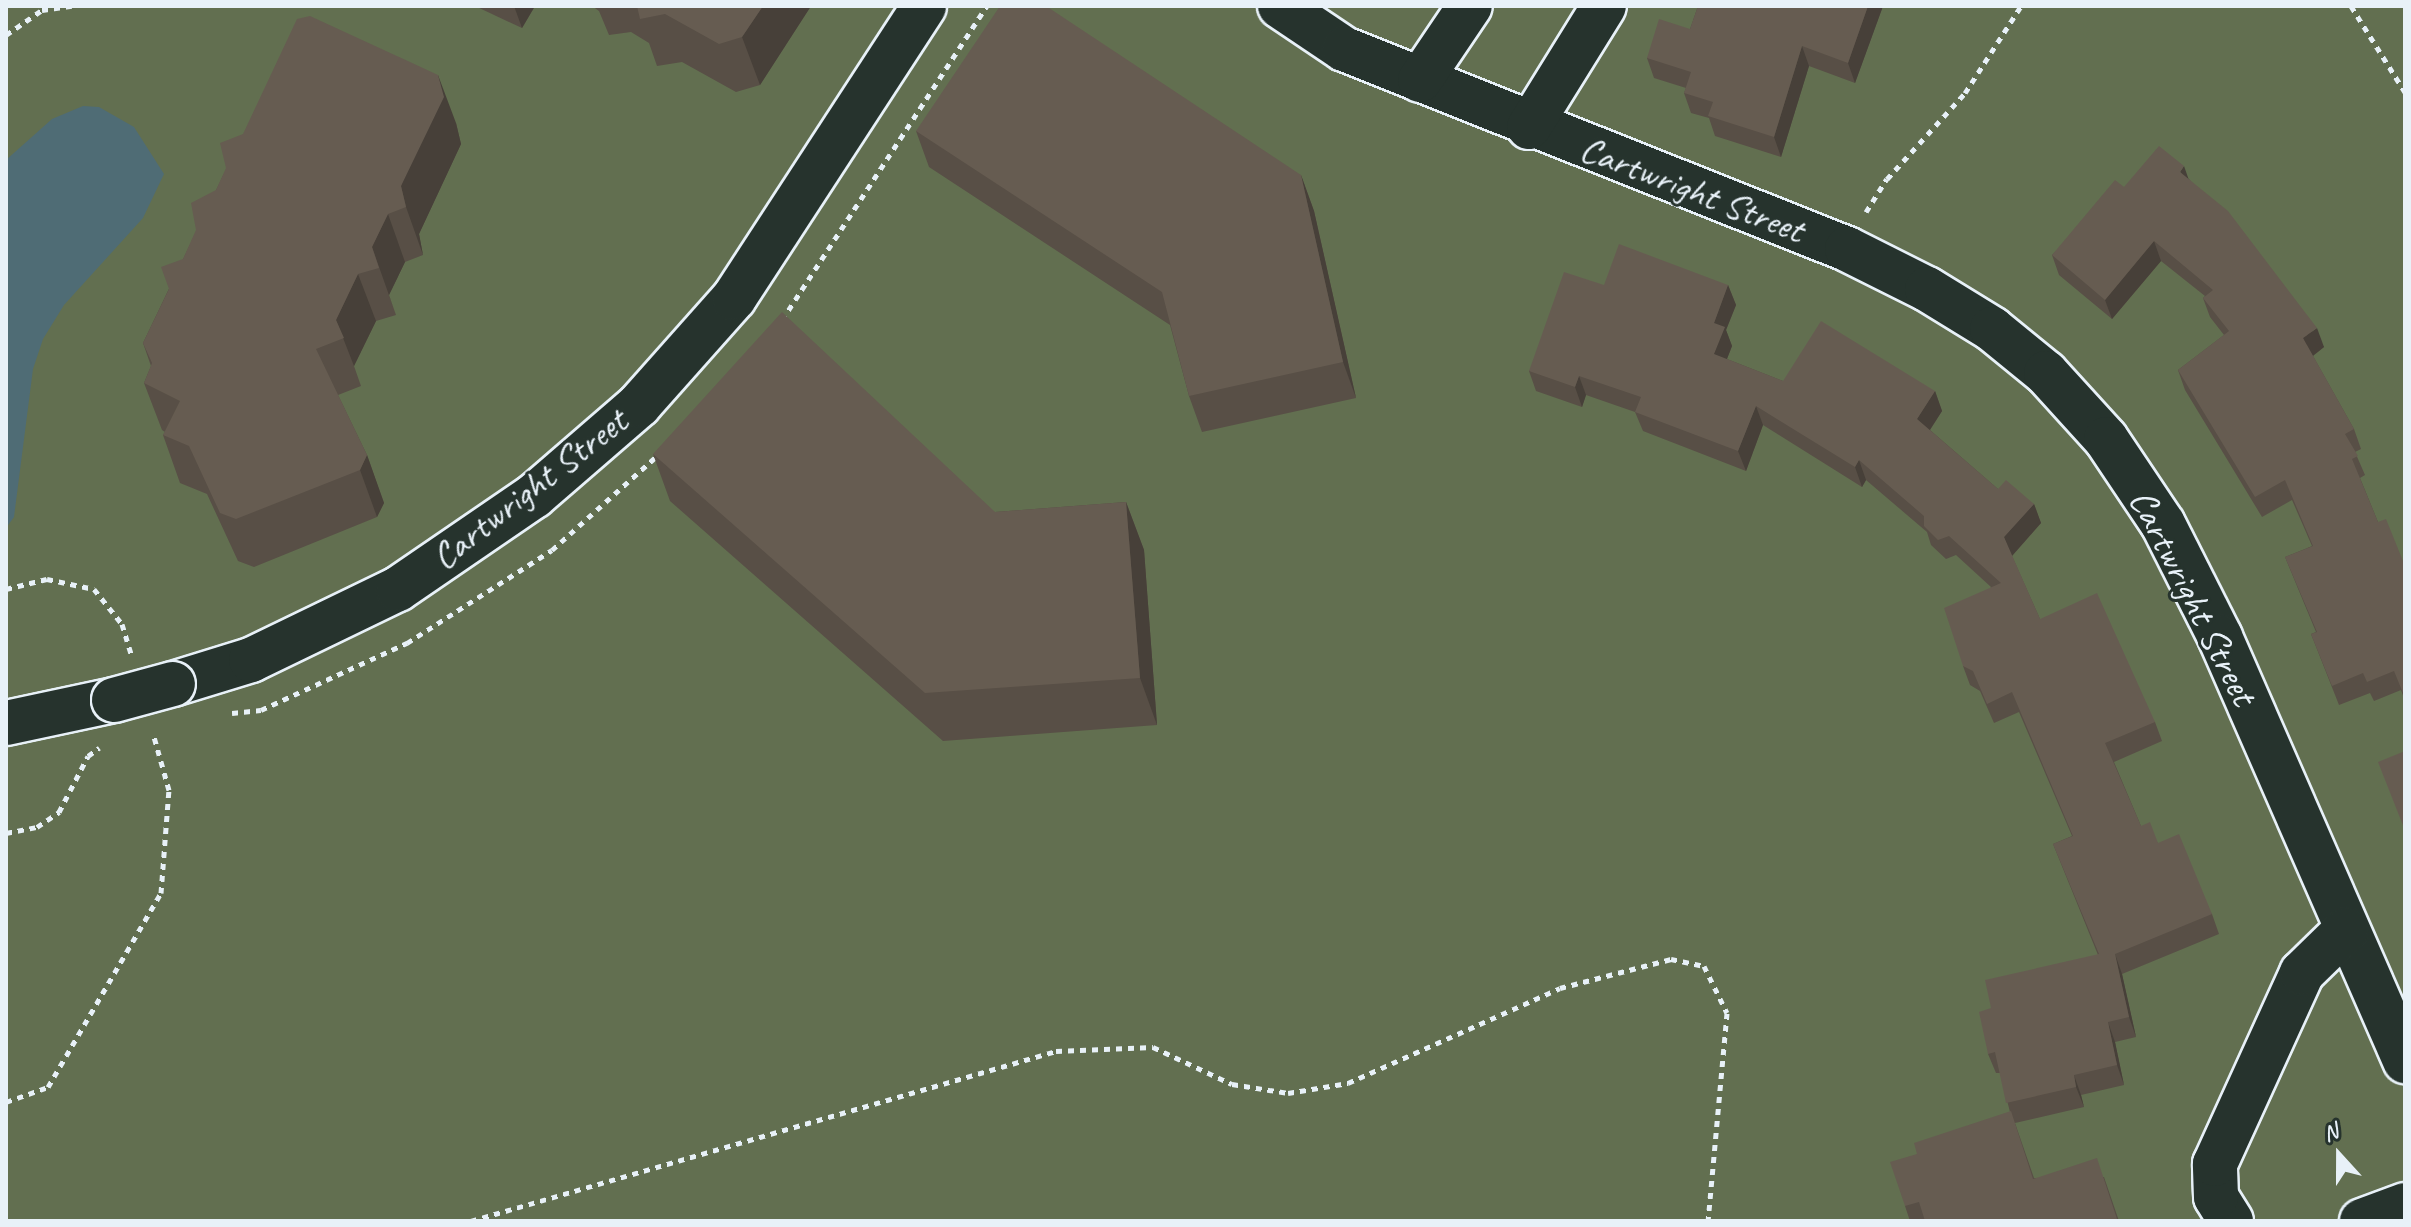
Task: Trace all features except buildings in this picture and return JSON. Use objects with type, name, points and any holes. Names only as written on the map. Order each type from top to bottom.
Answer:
[{"type":"street","name":"Cartwright Street","points":[[6,723],[134,698],[251,660],[398,589],[534,496],[639,405],[734,298],[924,6]]},
{"type":"street","name":"Cartwright Street","points":[[1280,6],[1344,49],[1529,127],[1847,249],[1992,329],[2046,373],[2106,439],[2163,524],[2220,637],[2405,1061]]},
{"type":"street","points":[[1420,80],[1470,6]]},
{"type":"street","name":"Cartwright Street","points":[[1529,127],[1604,6]]},
{"type":"street","points":[[2231,1221],[2216,1197],[2215,1164],[2302,973],[2346,930]]},
{"type":"street","points":[[2362,1221],[2405,1205]]},
{"type":"path","points":[[6,35],[42,10],[72,6]]},
{"type":"path","points":[[1847,249],[1887,179],[1944,121],[2021,6]]},
{"type":"path","points":[[2351,6],[2405,92]]},
{"type":"path","points":[[6,589],[47,579],[94,589],[122,624],[134,698],[88,756],[59,812],[37,827],[6,833]]},
{"type":"path","points":[[6,1102],[48,1087],[161,893],[169,790],[152,730]]},
{"type":"path","points":[[471,1221],[1056,1051],[1153,1047],[1232,1084],[1288,1093],[1348,1083],[1560,988],[1671,959],[1704,966],[1727,1013],[1708,1221]]},
{"type":"green space","points":[[6,6],[2405,6],[2405,1221],[6,1221]]},
{"type":"water","points":[[83,106],[99,107],[134,127],[164,174],[143,218],[64,305],[43,339],[33,369],[14,517],[6,528],[6,160],[52,119]]}]
